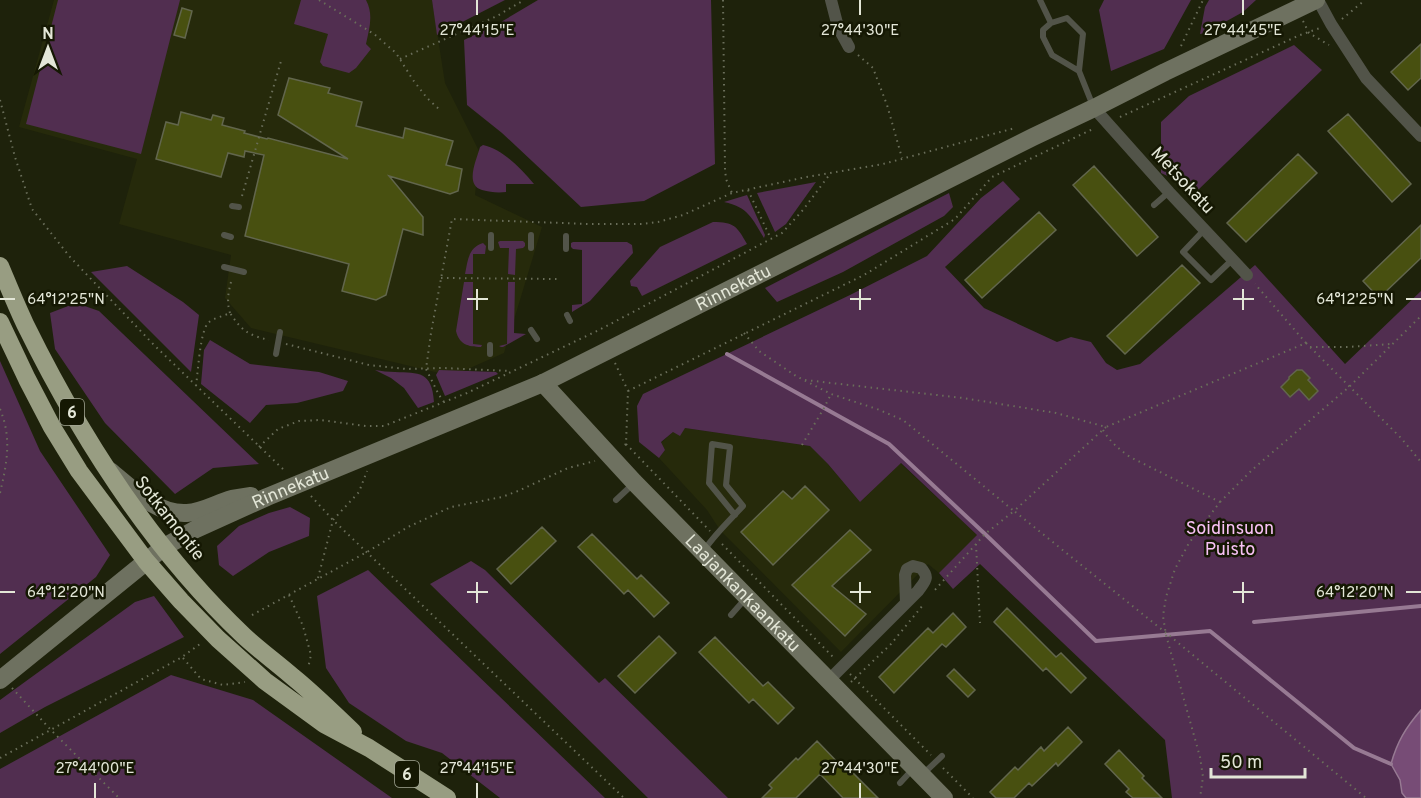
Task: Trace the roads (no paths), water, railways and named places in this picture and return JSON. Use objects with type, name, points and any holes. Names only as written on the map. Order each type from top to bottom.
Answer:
[{"type":"highway","name":"Sotkamontie","points":[[0,266],[24,322],[49,370],[75,417],[129,503],[202,592],[244,636],[293,677],[369,748]]},
{"type":"highway","name":"Sotkamontie","points":[[0,322],[52,427],[79,471],[146,561],[181,602],[257,675],[324,724],[369,748],[447,798]]},
{"type":"street","points":[[831,0],[838,27],[849,47]]},
{"type":"street","points":[[1317,0],[1366,78],[1421,136]]},
{"type":"street","name":"Rinnekatu","points":[[1,679],[164,547],[196,529],[267,497],[543,383],[1033,137],[1317,0]]},
{"type":"street","name":"Metsokatu","points":[[1094,108],[1168,192],[1247,276]]},
{"type":"street","name":"Laajankankaankatu","points":[[543,383],[634,482],[944,798]]},
{"type":"street","points":[[106,468],[147,500],[171,511],[187,513],[232,499],[256,495],[267,497]]},
{"type":"street","points":[[835,686],[842,666],[906,603]]},
{"type":"lane","points":[[1040,0],[1051,23]]},
{"type":"lane","points":[[1079,71],[1052,55],[1043,37],[1043,30],[1051,23],[1066,18],[1083,34],[1079,71],[1094,108]]},
{"type":"lane","points":[[1154,205],[1168,192]]},
{"type":"lane","points":[[1204,230],[1183,252],[1211,280],[1232,260]]},
{"type":"lane","points":[[491,235],[491,248]]},
{"type":"lane","points":[[531,235],[531,249]]},
{"type":"lane","points":[[566,236],[566,249]]},
{"type":"lane","points":[[224,267],[244,272]]},
{"type":"lane","points":[[531,330],[537,339]]},
{"type":"lane","points":[[276,354],[280,332]]},
{"type":"lane","points":[[490,345],[490,354]]},
{"type":"lane","points":[[703,552],[714,536],[735,515],[743,506],[726,485],[730,447],[712,444],[709,483],[735,515]]},
{"type":"lane","points":[[616,500],[634,482]]},
{"type":"lane","points":[[731,615],[747,598]]},
{"type":"lane","points":[[900,783],[939,759]]},
{"type":"waterway","points":[[727,354],[889,444],[1096,641],[1210,631],[1354,748],[1391,764]]},
{"type":"waterway","points":[[1254,622],[1421,606]]},
{"type":"park label","name":"Soidinsuon Puisto","points":[[1230,538]]}]
